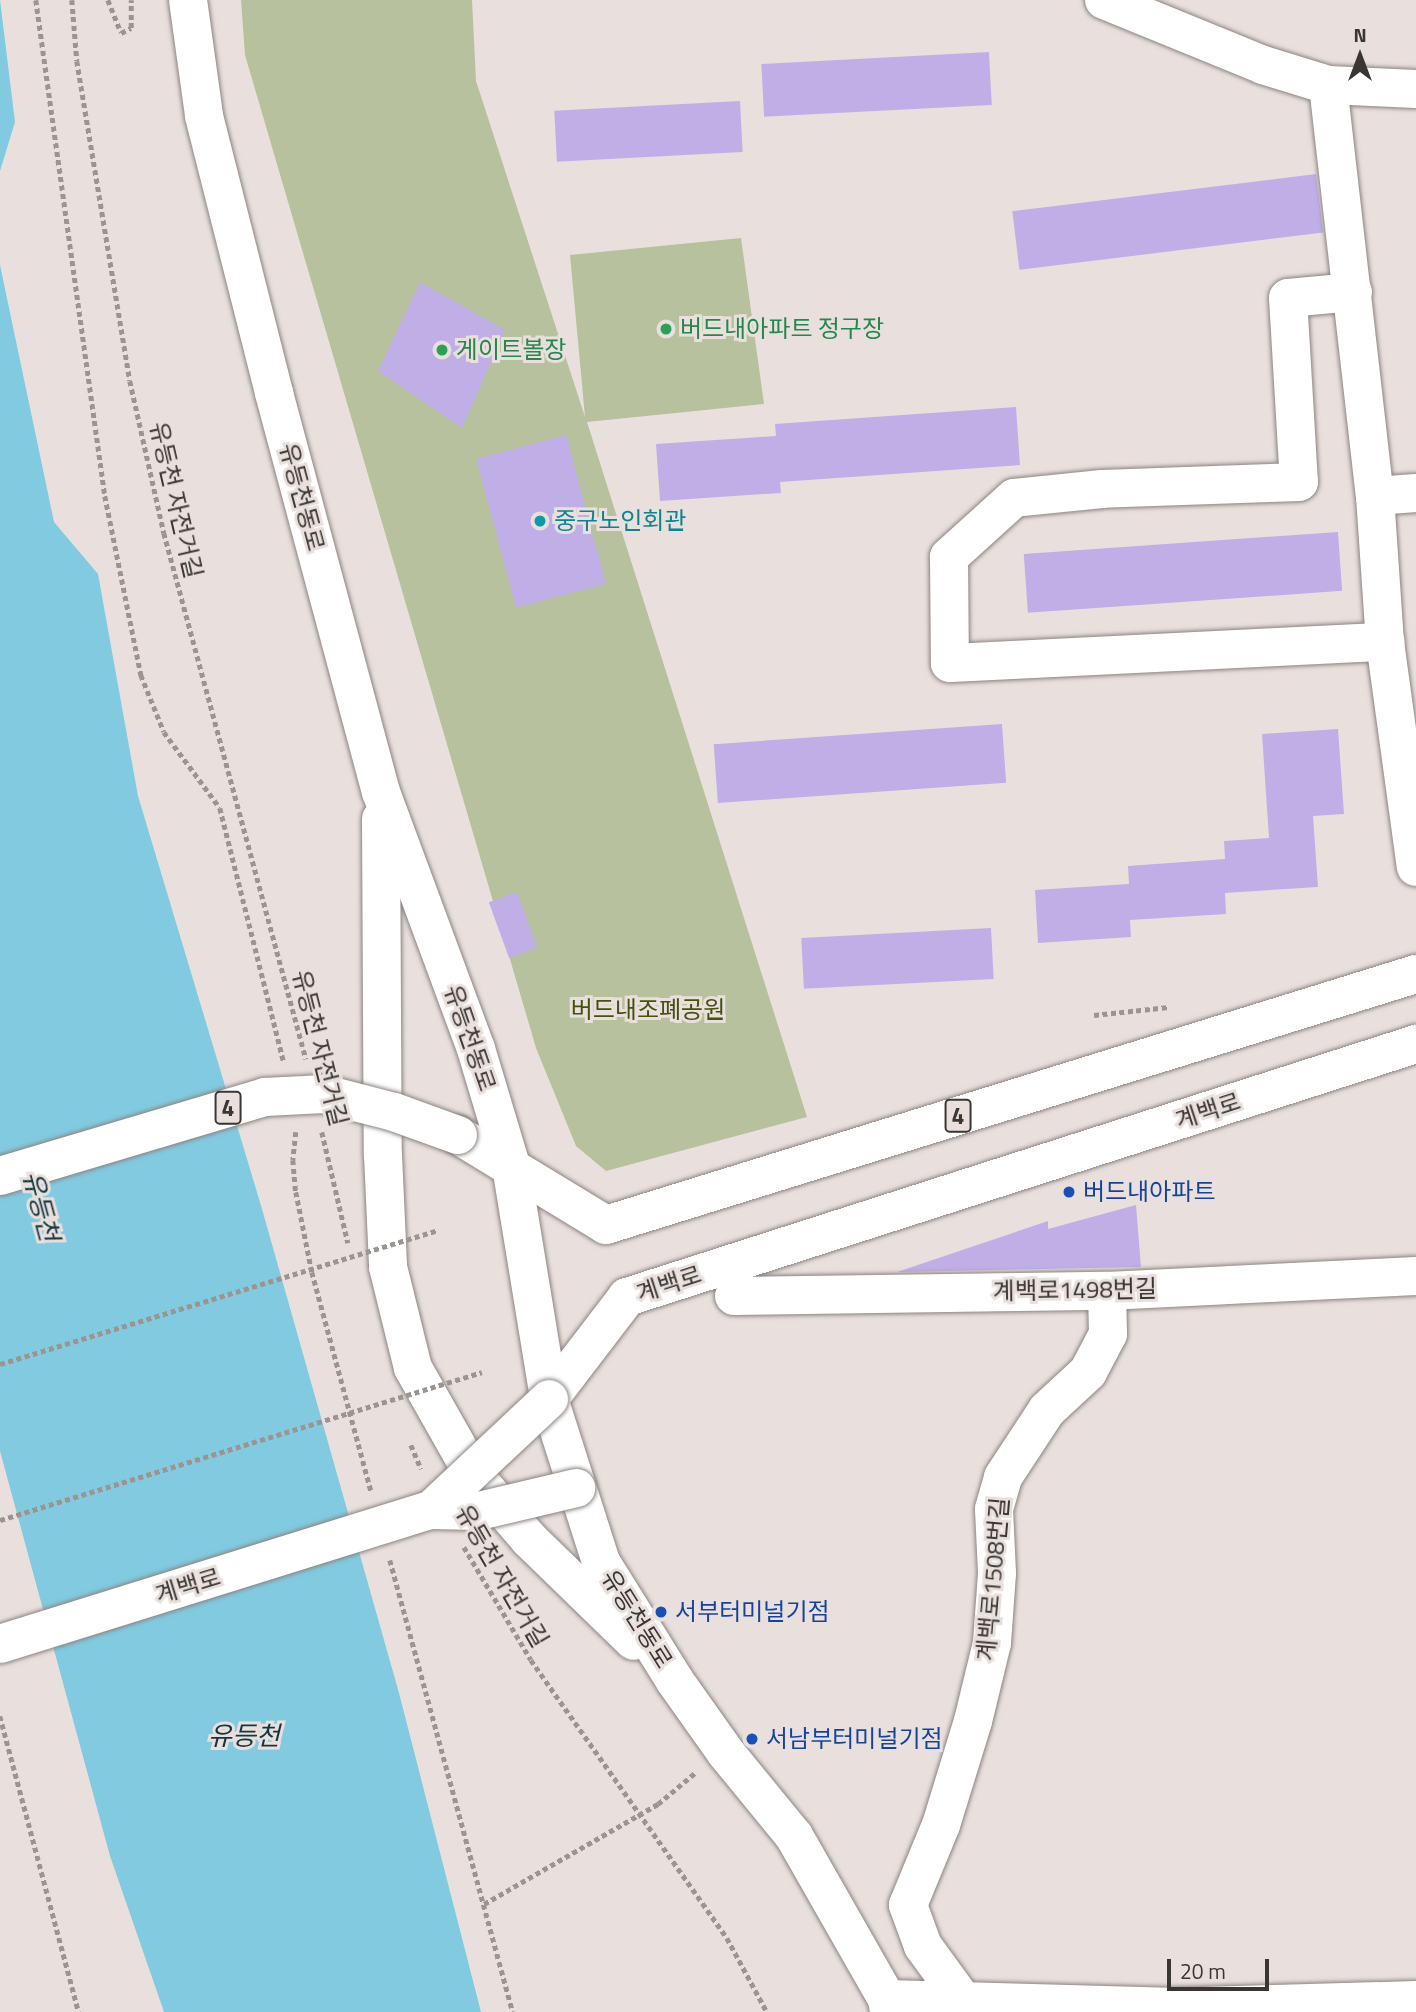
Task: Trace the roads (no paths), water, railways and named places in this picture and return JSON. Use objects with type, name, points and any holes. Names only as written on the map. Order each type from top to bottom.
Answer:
[{"type":"main road","name":"유등천동로","points":[[188,0],[204,116],[274,393],[381,792],[476,1049],[511,1166],[549,1399],[601,1562],[675,1681],[726,1753],[794,1836],[888,2005]]},
{"type":"main road","points":[[1104,0],[1263,65],[1328,85],[1416,89]]},
{"type":"main road","points":[[1328,85],[1375,496],[1385,642],[1416,867]]},
{"type":"main road","points":[[1353,292],[1288,298],[1298,482],[1102,489],[1014,498],[949,557],[950,663],[1385,642]]},
{"type":"main road","points":[[1375,496],[1416,493]]},
{"type":"main road","points":[[381,792],[383,1155],[388,1267],[413,1368],[473,1474],[529,1539],[675,1681]]},
{"type":"main road","name":"4","points":[[0,1176],[265,1097],[324,1094],[394,1112],[458,1135],[606,1225],[1416,974]]},
{"type":"main road","name":"계백로","points":[[0,1644],[431,1510],[549,1399],[627,1297],[1416,1044]]},
{"type":"main road","name":"계백로1498번길","points":[[734,1296],[1107,1291],[1416,1276]]},
{"type":"main road","name":"계백로1508번길","points":[[967,2006],[923,1946],[908,1905],[941,1825],[973,1721],[992,1643],[997,1573],[994,1508],[1003,1477],[1047,1410],[1088,1372],[1108,1334],[1107,1291]]},
{"type":"main road","points":[[431,1510],[479,1511],[576,1488]]},
{"type":"main road","points":[[888,2005],[1168,2007],[1416,2000]]},
{"type":"water","points":[[0,0],[15,122],[0,171]]},
{"type":"water","name":"유등천","points":[[0,265],[54,522],[98,574],[138,796],[262,1209],[399,1693],[481,2012],[164,2012],[110,1856],[0,1451]]},
{"type":"place","name":"버드내아파트 정구장","points":[[666,329]]},
{"type":"place","name":"게이트볼장","points":[[442,350]]},
{"type":"place","name":"중구노인회관","points":[[540,521]]},
{"type":"place","name":"버드내아파트","points":[[1069,1192]]},
{"type":"place","name":"서부터미널기점","points":[[661,1612]]},
{"type":"place","name":"서남부터미널기점","points":[[752,1739]]},
{"type":"park label","name":"버드내조폐공원","points":[[648,1010]]}]
